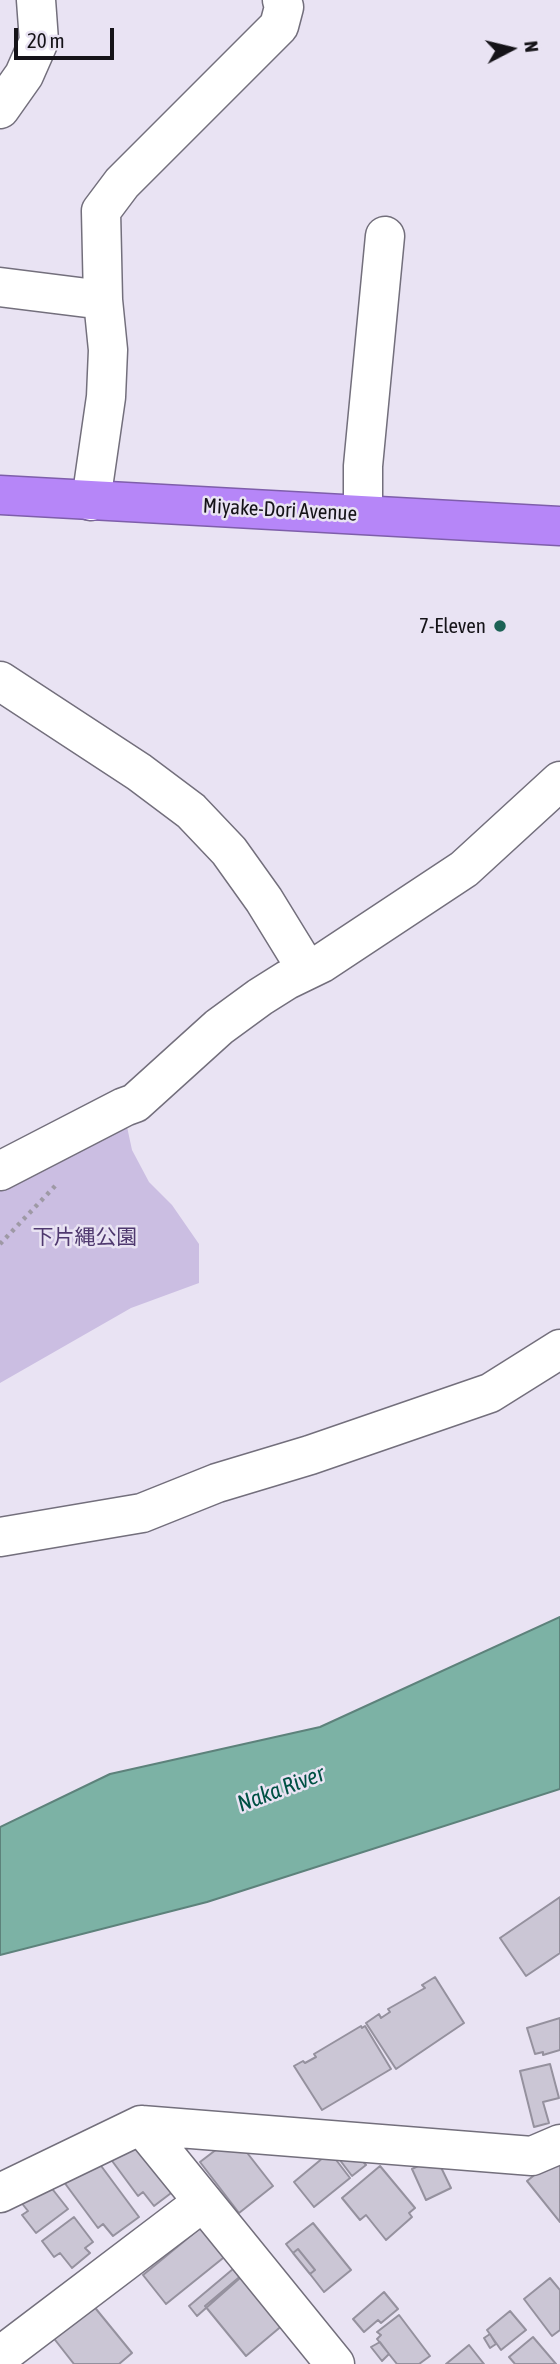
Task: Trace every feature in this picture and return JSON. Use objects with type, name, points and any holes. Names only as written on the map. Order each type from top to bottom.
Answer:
[{"type":"highway","name":"Miyake-Dori Avenue","points":[[0,495],[560,526]]},
{"type":"street","points":[[0,109],[24,75],[38,41],[37,0]]},
{"type":"street","points":[[91,501],[106,397],[108,350],[103,300],[101,211],[122,183],[279,26],[284,7],[282,0]]},
{"type":"street","points":[[363,513],[363,466],[385,236]]},
{"type":"street","points":[[0,288],[103,300]]},
{"type":"street","points":[[0,681],[139,772],[191,811],[229,852],[264,900],[307,970]]},
{"type":"street","points":[[0,1171],[135,1103],[219,1027],[260,997],[322,963],[464,869],[560,781]]},
{"type":"street","points":[[0,1537],[142,1513],[217,1483],[298,1459],[490,1392],[560,1349]]},
{"type":"street","points":[[141,2125],[335,2364]]},
{"type":"street","points":[[0,2193],[141,2125],[532,2156],[560,2144]]},
{"type":"street","points":[[0,2356],[203,2202]]},
{"type":"green space","name":"下片縄公園","points":[[126,1122],[132,1150],[149,1182],[172,1205],[199,1244],[199,1283],[131,1308],[0,1383],[0,1177]]},
{"type":"water","name":"Naka River","points":[[560,1617],[560,1789],[207,1902],[0,1955],[0,1827],[110,1774],[320,1727]]},
{"type":"building","points":[[560,1897],[560,1953],[526,1976],[500,1938]]},
{"type":"building","points":[[435,1977],[464,2023],[396,2069],[366,2023],[379,2014],[381,2018],[390,2012],[388,2009],[425,1988],[422,1985]]},
{"type":"building","points":[[560,2018],[560,2050],[543,2055],[543,2052],[535,2054],[527,2028]]},
{"type":"building","points":[[365,2026],[391,2069],[322,2110],[294,2066],[316,2057],[314,2054]]},
{"type":"building","points":[[550,2064],[559,2098],[543,2102],[549,2123],[534,2127],[520,2071]]},
{"type":"building","points":[[234,2136],[273,2186],[239,2213],[200,2162]]},
{"type":"building","points":[[146,2142],[179,2187],[154,2206],[143,2192],[138,2196],[104,2150]]},
{"type":"building","points":[[333,2151],[356,2153],[366,2165],[352,2176]]},
{"type":"building","points":[[330,2152],[350,2178],[314,2207],[294,2182]]},
{"type":"building","points":[[93,2155],[139,2217],[113,2236],[103,2224],[98,2228],[61,2178]]},
{"type":"building","points":[[560,2156],[560,2222],[527,2181]]},
{"type":"building","points":[[436,2157],[451,2188],[426,2200],[412,2169]]},
{"type":"building","points":[[380,2166],[415,2208],[409,2213],[412,2217],[386,2240],[366,2215],[360,2220],[342,2198]]},
{"type":"building","points":[[46,2181],[68,2209],[36,2233],[22,2215],[28,2211],[20,2201]]},
{"type":"building","points":[[74,2217],[93,2242],[85,2248],[90,2253],[72,2268],[60,2253],[54,2257],[42,2241]]},
{"type":"building","points":[[210,2220],[233,2250],[166,2304],[143,2275]]},
{"type":"building","points":[[313,2223],[351,2270],[324,2292],[310,2274],[315,2270],[298,2249],[293,2253],[286,2244]]},
{"type":"building","points":[[298,2249],[315,2270],[310,2274],[293,2253]]},
{"type":"building","points":[[233,2269],[240,2278],[197,2316],[189,2306]]},
{"type":"building","points":[[243,2274],[284,2324],[246,2356],[205,2306]]},
{"type":"building","points":[[550,2278],[560,2290],[560,2330],[552,2336],[524,2299]]},
{"type":"building","points":[[384,2292],[398,2309],[364,2332],[353,2319]]},
{"type":"building","points":[[92,2304],[132,2353],[119,2364],[74,2364],[52,2336]]},
{"type":"building","points":[[510,2311],[526,2330],[501,2350],[487,2330]]},
{"type":"building","points":[[399,2315],[430,2356],[419,2364],[397,2364],[377,2339],[381,2335],[377,2332]]},
{"type":"building","points":[[490,2334],[496,2344],[490,2348],[484,2338]]},
{"type":"building","points":[[533,2337],[556,2364],[515,2364],[509,2357]]},
{"type":"building","points":[[380,2342],[389,2354],[382,2361],[371,2347]]},
{"type":"building","points":[[469,2345],[484,2364],[446,2364]]},
{"type":"place","name":"7-Eleven","points":[[500,626]]}]
